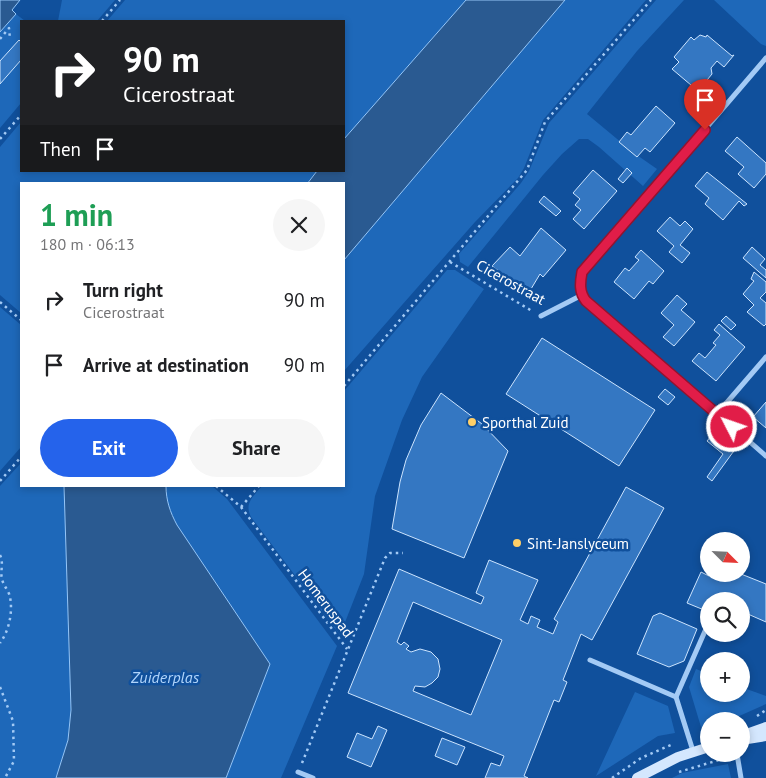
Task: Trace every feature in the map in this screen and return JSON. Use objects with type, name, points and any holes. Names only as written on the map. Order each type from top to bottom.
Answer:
[{"type":"street","points":[[766,58],[582,272],[580,283],[582,295],[766,456]]},
{"type":"street","name":"Cicerostraat","points":[[541,316],[582,295]]},
{"type":"street","points":[[717,414],[766,357]]},
{"type":"street","points":[[693,751],[676,697],[700,642]]},
{"type":"street","points":[[590,660],[676,697]]},
{"type":"street","points":[[750,733],[766,727]]},
{"type":"street","points":[[750,739],[766,736]]},
{"type":"street","points":[[638,778],[700,749]]},
{"type":"street","points":[[738,762],[741,778]]},
{"type":"street","points":[[298,772],[313,778]]},
{"type":"path","points":[[103,20],[120,0]]},
{"type":"path","points":[[345,385],[527,170],[546,122],[651,0]]},
{"type":"path","points":[[0,39],[9,28],[10,39]]},
{"type":"path","points":[[0,139],[20,116]]},
{"type":"path","name":"Cicerostraat","points":[[450,262],[541,316]]},
{"type":"path","points":[[0,302],[20,319]]},
{"type":"path","points":[[0,481],[20,458]]},
{"type":"path","name":"Homeruspad","points":[[217,487],[241,507],[347,649],[298,772]]},
{"type":"path","points":[[241,507],[257,487]]},
{"type":"path","points":[[347,649],[384,558],[390,553],[403,553]]},
{"type":"path","points":[[0,555],[2,558],[2,579],[10,596],[10,616],[5,636],[0,643]]},
{"type":"path","points":[[0,687],[13,721],[14,760],[4,778]]},
{"type":"path","points":[[673,775],[713,762]]},
{"type":"shaded area","points":[[62,0],[115,0],[98,20],[58,20]]},
{"type":"shaded area","points":[[125,0],[466,0],[345,138],[345,20],[108,20]]},
{"type":"shaded area","points":[[565,0],[646,0],[543,120],[524,168],[518,178],[475,222],[345,370],[345,259]]},
{"type":"shaded area","points":[[656,0],[684,0],[637,51],[587,114],[634,153],[657,169],[643,186],[599,147],[588,139],[579,139],[543,175],[468,267],[460,262],[459,254],[521,183],[529,171],[549,123]]},
{"type":"shaded area","points":[[714,0],[766,0],[766,46],[761,44]]},
{"type":"shaded area","points":[[16,14],[24,20],[20,20],[20,104],[0,128],[0,32]]},
{"type":"shaded area","points":[[20,123],[20,172],[316,172],[309,182],[20,182],[20,312],[0,295],[0,147]]},
{"type":"shaded area","points":[[447,270],[455,270],[484,289],[422,377],[402,420],[375,496],[364,574],[340,635],[251,517],[248,508],[253,497],[261,487],[345,487],[345,390]]},
{"type":"shaded area","points":[[0,307],[20,324],[20,448],[0,471]]},
{"type":"shaded area","points":[[20,464],[20,487],[64,487],[71,710],[68,740],[56,778],[0,778],[0,486]]},
{"type":"shaded area","points":[[166,487],[213,487],[227,499],[337,646],[281,778],[226,778],[270,664],[177,525],[167,496]]},
{"type":"shaded area","points":[[696,669],[700,671],[700,702],[750,702],[750,690],[766,696],[766,704],[748,712],[700,712],[700,724],[689,687]]},
{"type":"shaded area","points":[[635,692],[668,706],[675,733],[658,736],[596,776]]},
{"type":"shaded area","points":[[728,764],[731,778],[672,778],[682,773]]},
{"type":"water","points":[[0,0],[20,0],[12,10],[16,14],[0,32]]},
{"type":"water","points":[[466,0],[565,0],[345,259],[345,182],[309,182],[316,172],[345,172],[345,138]]},
{"type":"water","name":"Zuiderplas","points":[[64,487],[166,487],[169,506],[177,525],[270,664],[226,778],[56,778],[68,740],[71,710]]},
{"type":"building","points":[[700,35],[706,37],[707,35],[732,56],[734,55],[724,67],[717,61],[711,68],[712,74],[698,91],[672,69],[679,62],[674,57],[691,37],[694,40]]},
{"type":"building","points":[[19,40],[20,61],[0,84],[0,61]]},
{"type":"building","points":[[656,106],[675,123],[650,152],[645,148],[637,157],[619,142],[627,132],[631,135]]},
{"type":"building","points":[[737,137],[766,163],[766,174],[754,188],[738,174],[744,167],[725,151]]},
{"type":"building","points":[[627,168],[632,173],[623,183],[618,179]]},
{"type":"building","points":[[593,170],[617,191],[584,229],[573,219],[581,210],[575,205],[580,199],[573,193]]},
{"type":"building","points":[[707,172],[747,204],[744,206],[739,201],[723,220],[705,204],[709,198],[695,186]]},
{"type":"building","points":[[544,196],[561,211],[556,216],[539,202]]},
{"type":"building","points":[[670,217],[680,226],[685,221],[693,229],[680,245],[690,253],[682,263],[669,252],[674,246],[657,231]]},
{"type":"building","points":[[541,228],[566,250],[543,277],[540,274],[528,294],[503,278],[504,275],[492,266],[510,247],[520,256]]},
{"type":"building","points":[[752,247],[765,259],[760,265],[766,270],[766,278],[743,258]]},
{"type":"building","points":[[641,250],[664,271],[653,284],[649,281],[634,299],[614,282],[625,268],[629,271],[639,260],[635,257]]},
{"type":"building","points":[[754,272],[766,282],[766,292],[760,298],[766,303],[766,324],[764,326],[747,312],[754,305],[743,294],[754,281],[751,279]]},
{"type":"building","points":[[677,295],[687,304],[681,310],[695,322],[674,346],[663,337],[674,325],[661,313]]},
{"type":"building","points":[[726,316],[736,325],[731,330],[721,321]]},
{"type":"building","points":[[719,324],[745,347],[716,381],[692,361],[699,353],[705,358],[716,345],[713,343],[720,335],[714,330]]},
{"type":"building","points":[[542,338],[655,410],[619,466],[506,394]]},
{"type":"building","points":[[665,389],[675,397],[668,405],[658,397]]},
{"type":"building","points":[[441,393],[482,424],[508,451],[464,558],[392,529],[400,482],[406,460],[421,425]]},
{"type":"building","points":[[766,402],[766,428],[753,417]]},
{"type":"building","points":[[716,430],[736,448],[712,481],[707,477],[723,454],[707,441]]},
{"type":"building","points":[[626,487],[664,508],[592,640],[581,634],[563,680],[567,682],[559,702],[554,700],[524,776],[528,778],[485,778],[491,763],[500,766],[504,756],[348,693],[399,569],[481,604],[484,597],[476,593],[489,560],[538,580],[520,620],[528,624],[531,616],[540,620],[537,627],[553,634],[558,622],[554,619]],"holes":[[[413,602],[502,640],[471,715],[413,691],[415,686],[425,687],[438,677],[440,669],[438,659],[431,652],[420,649],[411,652],[406,649],[409,646],[404,642],[401,645],[397,642]]]},
{"type":"building","points":[[700,574],[700,582],[750,582],[750,578],[766,584],[766,622],[750,615],[750,592],[700,592],[700,608],[687,603]]},
{"type":"building","points":[[660,613],[697,629],[684,661],[669,667],[637,654],[653,616]]},
{"type":"building","points":[[378,726],[387,730],[371,767],[347,757],[357,733],[372,739]]},
{"type":"building","points":[[442,738],[465,747],[457,765],[435,756]]},
{"type":"place","name":"Sporthal Zuid","points":[[472,422]]},
{"type":"place","name":"Sint-Janslyceum","points":[[517,543]]},
{"type":"route","points":[[705,130],[582,272],[580,283],[582,295],[586,301],[732,427]]}]
